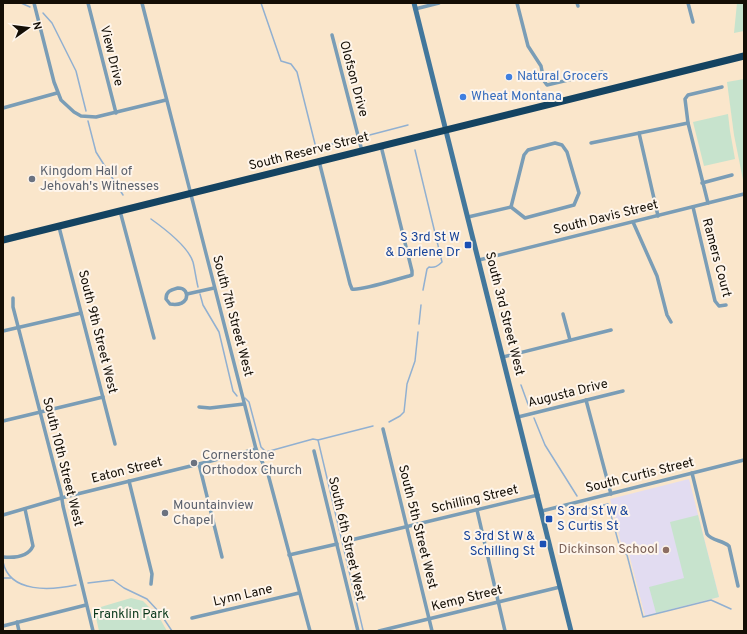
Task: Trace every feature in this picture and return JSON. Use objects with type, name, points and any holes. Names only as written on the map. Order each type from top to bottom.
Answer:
[{"type":"highway","name":"South Reserve Street","points":[[3,240],[744,56]]},
{"type":"main road","name":"South 3rd Street West","points":[[414,6],[571,631]]},
{"type":"street","points":[[34,3],[54,82],[61,100],[74,112],[81,116],[96,117],[166,100]]},
{"type":"street","name":"View Drive","points":[[88,3],[116,113]]},
{"type":"street","name":"South 7th Street West","points":[[142,3],[256,449],[268,474],[310,631]]},
{"type":"street","points":[[414,6],[439,3]]},
{"type":"street","points":[[517,3],[528,46],[541,66],[544,81],[547,85],[602,72]]},
{"type":"street","points":[[688,3],[693,22]]},
{"type":"street","name":"Olofson Drive","points":[[332,34],[362,151]]},
{"type":"street","points":[[708,203],[688,123],[684,99],[688,95],[722,87]]},
{"type":"street","points":[[3,108],[58,92]]},
{"type":"street","points":[[591,143],[688,123]]},
{"type":"street","points":[[638,133],[658,216]]},
{"type":"street","points":[[554,143],[562,145],[567,152],[579,193],[574,205],[525,218],[511,207],[524,155],[528,150],[554,143]]},
{"type":"street","points":[[318,161],[352,289],[355,290],[412,275],[380,146]]},
{"type":"street","points":[[702,183],[732,175]]},
{"type":"street","name":"South Davis Street","points":[[479,260],[744,194]]},
{"type":"street","points":[[468,217],[511,207]]},
{"type":"street","name":"Ramers Court","points":[[693,207],[715,301],[719,306],[726,305]]},
{"type":"street","points":[[120,210],[154,338]]},
{"type":"street","points":[[633,222],[657,276],[667,315],[671,322]]},
{"type":"street","name":"South 9th Street West","points":[[59,226],[116,444]]},
{"type":"street","points":[[178,288],[184,289],[187,294],[185,301],[175,304],[169,303],[166,299],[168,292],[178,288]]},
{"type":"street","points":[[187,294],[214,288]]},
{"type":"street","name":"South 10th Street West","points":[[13,298],[13,307],[93,631]]},
{"type":"street","points":[[3,331],[81,313]]},
{"type":"street","points":[[563,314],[570,340]]},
{"type":"street","points":[[503,357],[611,330]]},
{"type":"street","name":"Augusta Drive","points":[[518,417],[623,391]]},
{"type":"street","points":[[3,421],[103,397]]},
{"type":"street","points":[[586,400],[611,494]]},
{"type":"street","points":[[199,407],[210,408],[244,404]]},
{"type":"street","name":"South 5th Street West","points":[[383,429],[432,631]]},
{"type":"street","name":"Eaton Street","points":[[3,515],[61,498],[256,449]]},
{"type":"street","name":"South 6th Street West","points":[[314,452],[358,631]]},
{"type":"street","name":"South Curtis Street","points":[[542,511],[744,460]]},
{"type":"street","points":[[200,464],[222,557]]},
{"type":"street","points":[[692,473],[707,534],[710,538],[725,543],[729,546],[738,586]]},
{"type":"street","points":[[129,481],[152,574],[150,584]]},
{"type":"street","name":"Schilling Street","points":[[347,541],[538,495]]},
{"type":"street","points":[[5,557],[27,554],[33,546],[25,509]]},
{"type":"street","points":[[477,510],[505,631]]},
{"type":"street","points":[[289,555],[336,544]]},
{"type":"street","name":"Kemp Street","points":[[379,631],[560,587]]},
{"type":"street","name":"Lynn Lane","points":[[192,618],[299,593]]},
{"type":"street","points":[[3,626],[86,605]]},
{"type":"street","points":[[17,622],[19,631]]},
{"type":"shaded area","name":"Dickinson School","points":[[689,479],[719,597],[645,616],[629,554],[622,547],[610,499]]},
{"type":"green space","points":[[737,3],[744,3],[744,31],[734,33]]},
{"type":"green space","points":[[744,79],[744,185],[734,135],[727,82]]},
{"type":"green space","points":[[728,114],[735,159],[704,166],[693,122]]},
{"type":"green space","points":[[698,515],[719,597],[656,613],[649,587],[684,578],[670,522]]},
{"type":"green space","name":"Franklin Park","points":[[131,598],[143,601],[159,617],[167,631],[99,631],[94,609]]},
{"type":"waterway","points":[[21,3],[30,7]]},
{"type":"waterway","points":[[261,3],[281,61],[291,64],[297,72],[316,148],[355,138]]},
{"type":"waterway","points":[[43,13],[52,23],[76,71],[86,111]]},
{"type":"waterway","points":[[88,121],[96,152],[123,195]]},
{"type":"waterway","points":[[362,137],[408,125]]},
{"type":"waterway","points":[[415,150],[442,262],[439,265],[429,267],[427,269],[423,290]]},
{"type":"waterway","points":[[151,219],[175,238],[186,250],[193,262],[198,287]]},
{"type":"waterway","points":[[200,294],[203,305],[219,332],[233,391],[237,396]]},
{"type":"waterway","points":[[419,324],[421,305]]},
{"type":"waterway","points":[[389,422],[404,412],[407,384],[415,361],[418,332]]},
{"type":"waterway","points":[[521,385],[529,407]]},
{"type":"waterway","points":[[245,398],[249,402],[261,447],[266,452],[313,439],[318,440],[363,630]]},
{"type":"waterway","points":[[534,418],[545,445],[577,496]]},
{"type":"waterway","points":[[318,440],[373,426]]},
{"type":"waterway","points":[[585,509],[608,504],[620,548],[627,555],[643,617],[711,600],[731,609]]},
{"type":"waterway","points":[[3,562],[7,572],[14,580],[23,585],[44,588],[76,585]]},
{"type":"waterway","points":[[3,578],[11,578]]},
{"type":"waterway","points":[[88,583],[113,580],[124,588],[147,599],[160,613],[172,631]]},
{"type":"place","name":"Natural Grocers","points":[[509,77]]},
{"type":"place","name":"Wheat Montana","points":[[463,97]]},
{"type":"place","name":"Kingdom Hall of Jehovah's Witnesses","points":[[32,179]]},
{"type":"place","name":"S 3rd St W & Darlene Dr","points":[[468,245]]},
{"type":"place","name":"Cornerstone Orthodox Church","points":[[194,463]]},
{"type":"place","name":"Mountainview Chapel","points":[[165,513]]},
{"type":"place","name":"S 3rd St W & S Curtis St","points":[[549,519]]},
{"type":"place","name":"S 3rd St W & Schilling St","points":[[543,544]]},
{"type":"place","name":"Dickinson School","points":[[666,550]]}]
